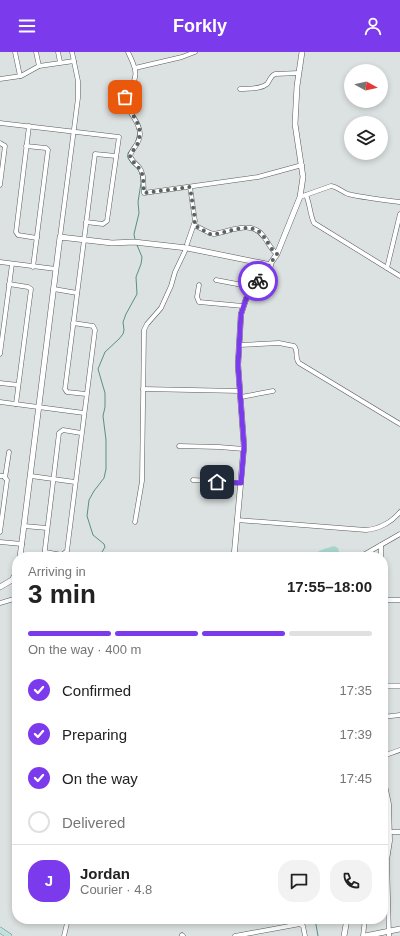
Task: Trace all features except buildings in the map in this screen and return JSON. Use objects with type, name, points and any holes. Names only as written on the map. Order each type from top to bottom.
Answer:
[{"type":"main road","points":[[0,930],[9,936]]},
{"type":"street","points":[[15,52],[20,76]]},
{"type":"street","points":[[36,52],[39,66]]},
{"type":"street","points":[[58,52],[60,62]]},
{"type":"street","points":[[21,552],[60,237],[75,131],[78,92],[72,52]]},
{"type":"street","points":[[128,52],[135,68],[135,80],[127,90],[125,99],[128,108],[137,121],[140,129],[139,141],[130,156],[143,176],[144,193],[265,175],[302,165]]},
{"type":"street","points":[[135,68],[182,57],[195,52]]},
{"type":"street","points":[[234,552],[244,449],[238,365],[243,306],[253,287],[271,265],[277,254],[300,197],[303,177],[295,124],[302,52]]},
{"type":"street","points":[[0,79],[20,76],[39,66],[74,61]]},
{"type":"street","points":[[240,89],[264,86],[275,74],[299,73]]},
{"type":"street","points":[[0,123],[119,137],[107,221],[104,224],[86,222]]},
{"type":"street","points":[[29,126],[16,232],[18,235],[37,238]]},
{"type":"street","points":[[0,143],[5,146],[0,185]]},
{"type":"street","points":[[26,146],[46,148],[48,150],[33,267]]},
{"type":"street","points":[[86,394],[67,392],[65,389],[83,239],[95,154],[116,156]]},
{"type":"street","points":[[300,197],[331,186],[338,187],[346,193],[363,197],[400,202]]},
{"type":"street","points":[[187,244],[195,220],[190,187]]},
{"type":"street","points":[[306,195],[310,204],[314,223],[400,276]]},
{"type":"street","points":[[388,268],[400,214]]},
{"type":"street","points":[[194,225],[210,234],[240,228],[254,229],[261,233],[273,251],[277,254]]},
{"type":"street","points":[[60,237],[112,243],[139,242],[187,248],[271,265]]},
{"type":"street","points":[[135,522],[142,481],[145,327],[161,308],[185,251]]},
{"type":"street","points":[[0,262],[56,269]]},
{"type":"street","points":[[0,354],[12,264]]},
{"type":"street","points":[[216,280],[253,287]]},
{"type":"street","points":[[9,284],[28,287],[30,289],[16,404]]},
{"type":"street","points":[[199,285],[197,296],[198,302],[243,306]]},
{"type":"street","points":[[54,290],[77,293]]},
{"type":"street","points":[[66,552],[95,330],[93,326],[73,323]]},
{"type":"street","points":[[239,345],[279,343],[294,346],[297,349],[296,357],[299,362],[400,424]]},
{"type":"street","points":[[0,383],[18,385]]},
{"type":"street","points":[[143,389],[240,391]]},
{"type":"street","points":[[241,397],[273,391]]},
{"type":"street","points":[[0,402],[84,413]]},
{"type":"street","points":[[45,552],[59,433],[63,430],[81,433]]},
{"type":"street","points":[[179,446],[219,446],[244,449]]},
{"type":"street","points":[[0,532],[9,452]]},
{"type":"street","points":[[0,476],[5,478]]},
{"type":"street","points":[[31,476],[75,482]]},
{"type":"street","points":[[193,480],[241,483]]},
{"type":"street","points":[[237,520],[366,530],[385,524],[395,518],[400,512]]},
{"type":"street","points":[[24,526],[47,528]]},
{"type":"street","points":[[369,552],[400,534]]},
{"type":"street","points":[[0,542],[22,544]]},
{"type":"street","points":[[381,545],[381,552]]},
{"type":"street","points":[[0,587],[9,583],[12,580]]},
{"type":"street","points":[[0,603],[12,599]]},
{"type":"street","points":[[388,600],[400,600]]},
{"type":"street","points":[[388,686],[400,686]]},
{"type":"street","points":[[388,716],[400,715]]},
{"type":"street","points":[[388,754],[400,750]]},
{"type":"street","points":[[388,855],[390,845],[389,798]]},
{"type":"street","points":[[390,832],[400,832]]},
{"type":"street","points":[[64,936],[67,924]]},
{"type":"street","points":[[235,936],[300,924],[303,926],[305,936]]},
{"type":"street","points":[[344,936],[346,924]]},
{"type":"street","points":[[365,924],[364,936],[389,934],[400,929]]},
{"type":"street","points":[[388,924],[389,934]]},
{"type":"green space","points":[[334,546],[338,548],[339,552],[317,552]]},
{"type":"waterway","points":[[123,98],[124,91],[131,82]]},
{"type":"waterway","points":[[126,107],[129,113]]},
{"type":"waterway","points":[[136,141],[138,133],[137,128]]},
{"type":"waterway","points":[[133,147],[128,153],[128,158],[138,169],[141,176],[138,202],[139,213],[134,234],[135,240]]},
{"type":"waterway","points":[[102,552],[105,547],[104,544],[93,535],[87,516],[89,500],[104,478],[106,469],[106,440],[103,416],[105,407],[105,393],[98,369],[105,352],[123,334],[123,322],[137,294],[136,277],[142,257],[137,245]]},
{"type":"waterway","points":[[316,924],[318,936]]},
{"type":"way so far","points":[[125,97],[128,108],[137,121],[140,129],[139,141],[130,156],[143,176],[144,194],[190,187],[195,220],[194,225],[210,234],[219,234],[236,228],[254,229],[260,232],[273,251],[277,254],[271,265],[258,281]]},
{"type":"route","points":[[217,482],[241,483],[244,430],[238,365],[241,314],[246,299],[258,281]]}]
